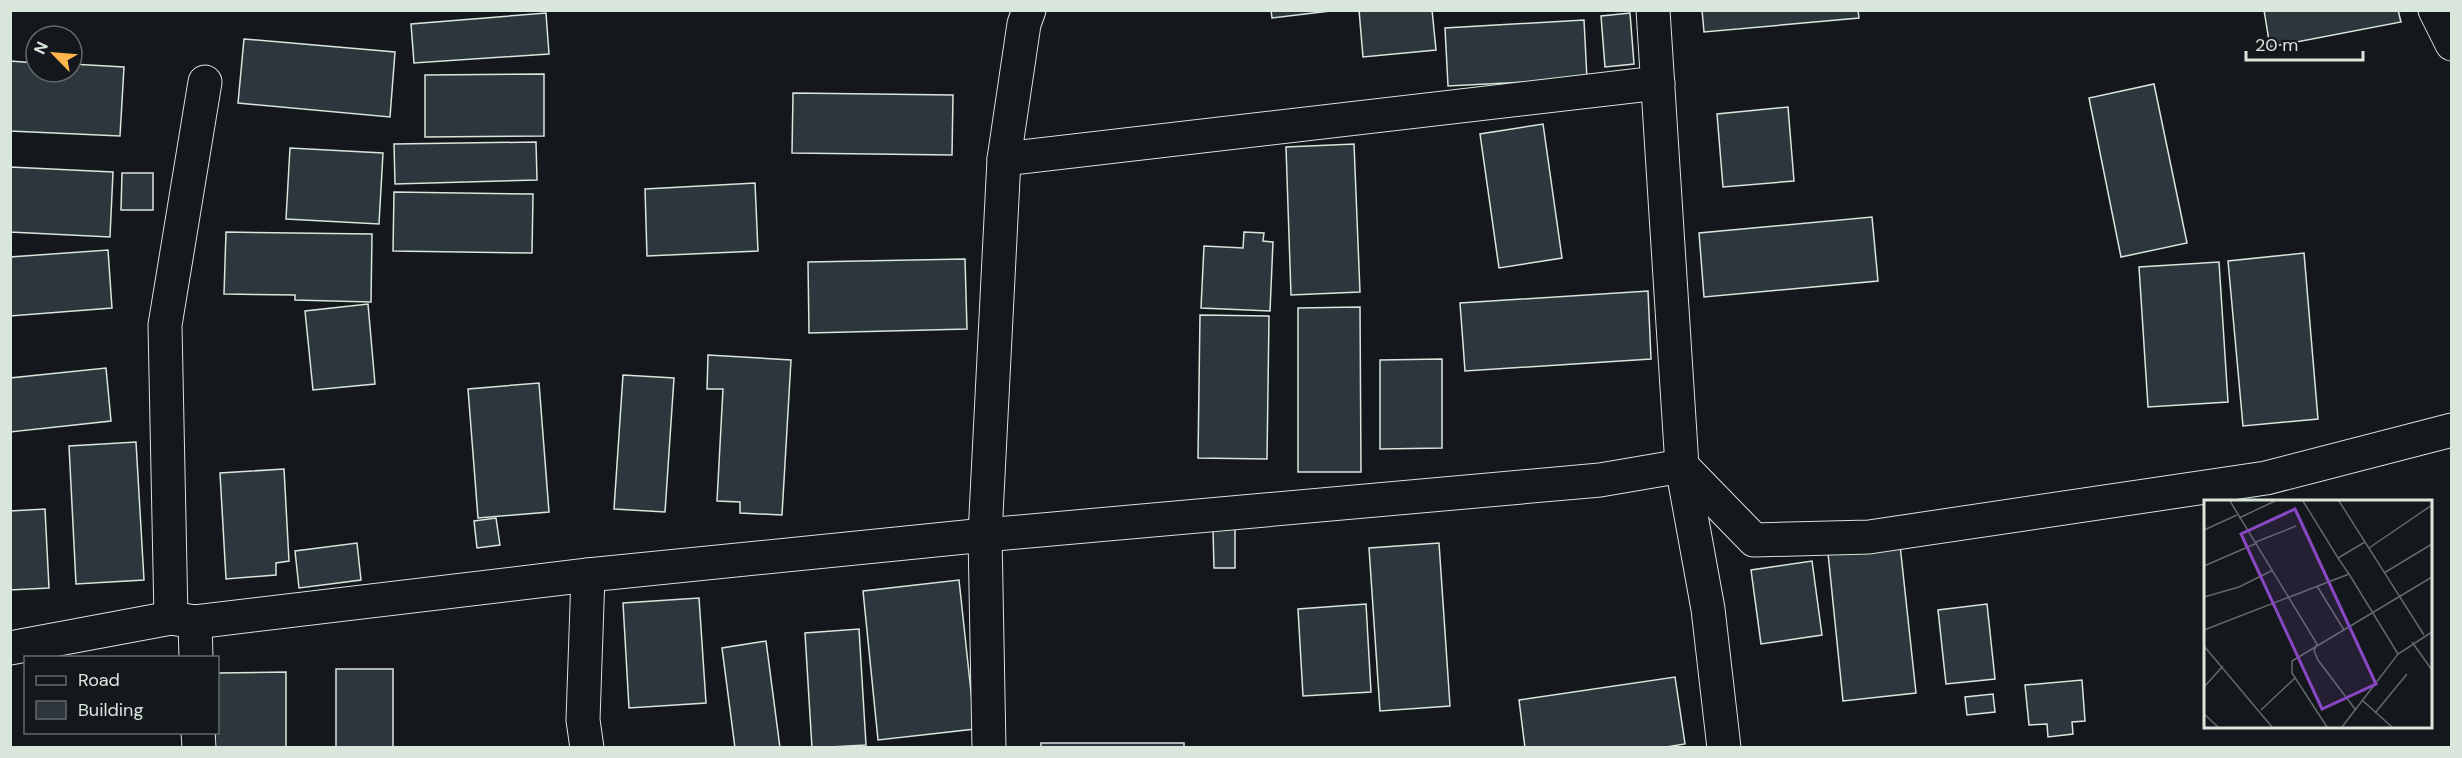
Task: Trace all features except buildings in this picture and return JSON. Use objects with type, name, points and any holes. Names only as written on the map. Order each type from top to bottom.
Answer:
[{"type":"street","points":[[989,747],[985,535],[1004,159],[1024,24],[1029,10]]},
{"type":"street","points":[[1653,10],[1682,466],[1708,609],[1724,747]]},
{"type":"street","points":[[2435,10],[2451,44]]},
{"type":"street","points":[[196,656],[183,620],[165,325],[205,82]]},
{"type":"street","points":[[1004,159],[1658,84]]},
{"type":"street","points":[[1682,466],[1754,540],[1869,537],[2266,478],[2451,430]]},
{"type":"street","points":[[10,648],[183,620],[588,575],[985,535],[1600,480],[1682,466]]},
{"type":"street","points":[[587,747],[583,720],[588,575]]}]
